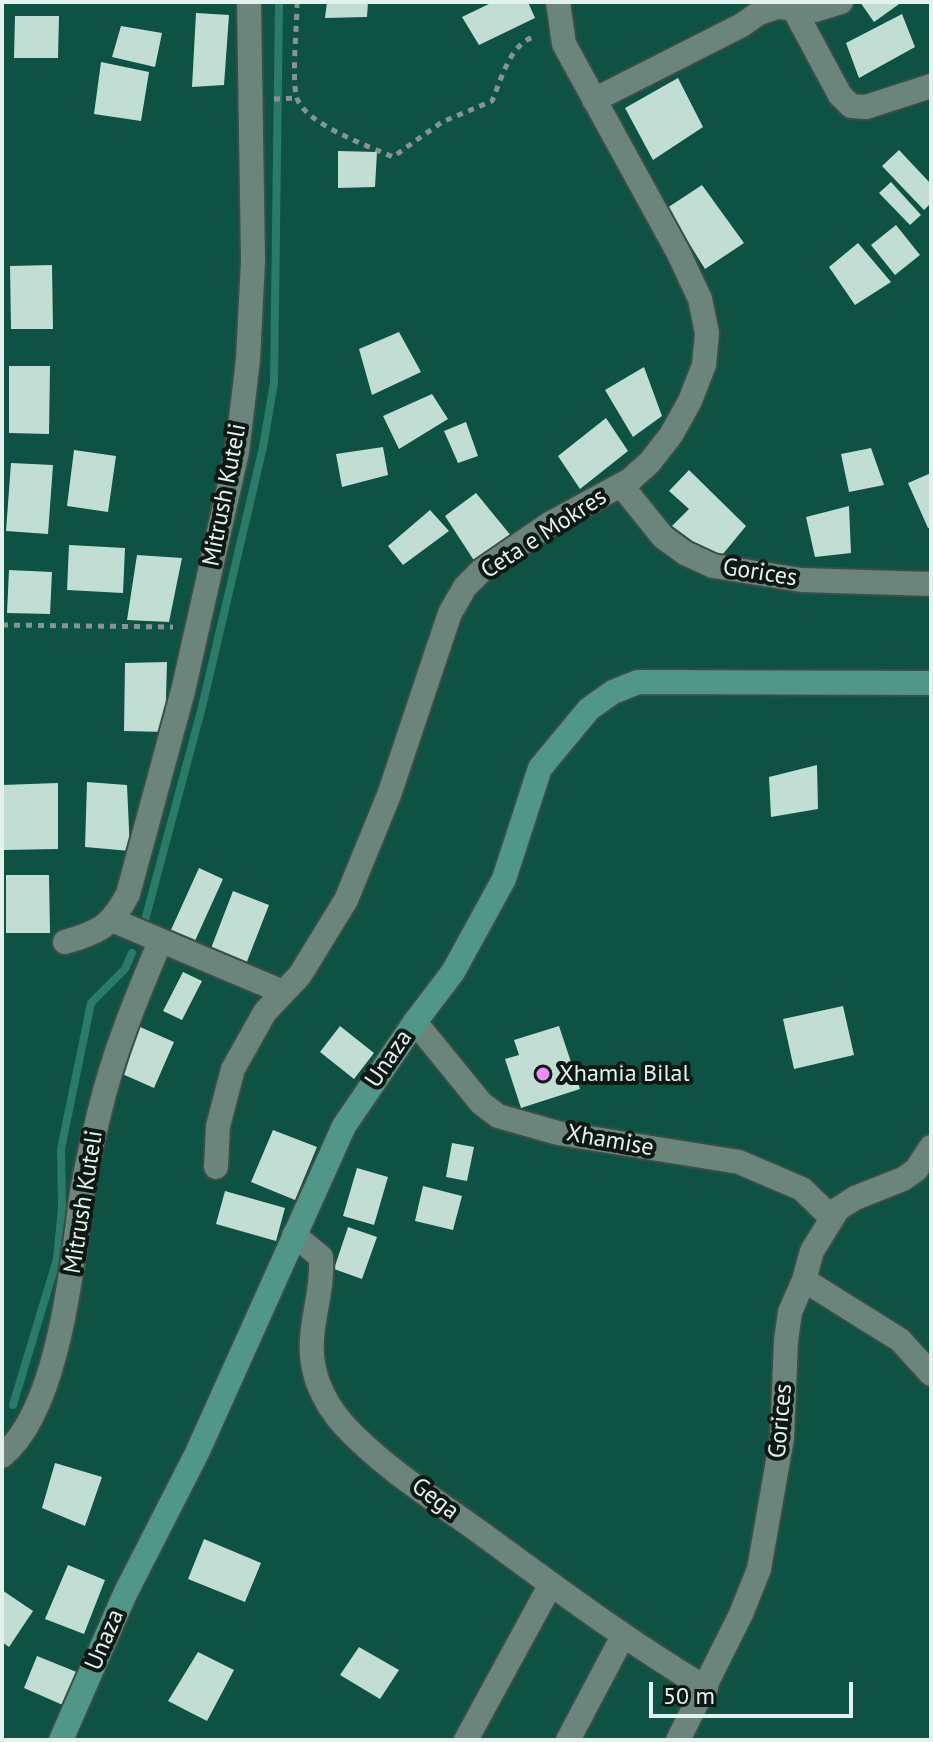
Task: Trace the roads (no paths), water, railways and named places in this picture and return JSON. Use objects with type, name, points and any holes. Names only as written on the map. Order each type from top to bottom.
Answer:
[{"type":"main road","name":"Unaza","points":[[61,1740],[125,1594],[197,1453],[344,1126],[453,972],[504,879],[540,768],[568,731],[589,709],[613,692],[638,682],[931,683]]},
{"type":"street","name":"Mitrush Kuteli","points":[[112,920],[128,894],[180,706],[237,452],[248,360],[253,261],[249,2]]},
{"type":"street","name":"Ceta e Mokres","points":[[216,1167],[218,1126],[233,1069],[265,1012],[300,975],[346,900],[389,795],[436,649],[450,613],[465,587],[505,554],[551,523],[621,485],[650,462],[671,435],[690,401],[704,365],[707,333],[700,299],[678,252],[564,44],[558,2]]},
{"type":"street","points":[[594,100],[742,25],[759,13],[792,6],[815,10],[841,2]]},
{"type":"street","points":[[792,6],[840,95],[851,106],[866,107],[931,86]]},
{"type":"street","name":"Gorices","points":[[621,485],[663,537],[685,553],[713,566],[801,580],[931,584]]},
{"type":"street","points":[[65,942],[105,928],[112,920],[283,992]]},
{"type":"street","name":"Mitrush Kuteli","points":[[2,1456],[23,1432],[36,1410],[48,1375],[72,1280],[82,1189],[99,1111],[118,1046],[160,942]]},
{"type":"street","name":"Xhamise","points":[[415,1022],[481,1103],[498,1116],[558,1133],[739,1162],[802,1189],[832,1218]]},
{"type":"street","name":"Gorices","points":[[679,1739],[741,1614],[759,1569],[782,1438],[790,1312],[812,1251],[832,1218],[855,1198],[903,1179],[916,1170],[931,1147]]},
{"type":"street","name":"Gega","points":[[294,1235],[321,1257],[323,1277],[311,1331],[311,1354],[318,1382],[328,1404],[342,1423],[371,1452],[551,1584],[623,1636],[706,1688]]},
{"type":"street","points":[[804,1280],[900,1340],[931,1374]]},
{"type":"street","points":[[466,1740],[551,1584]]},
{"type":"street","points":[[568,1740],[623,1636]]},
{"type":"waterway","points":[[144,924],[202,707],[263,447],[274,383],[279,2]]},
{"type":"waterway","points":[[13,1405],[57,1259],[62,1208],[61,1149],[91,1003],[125,969],[132,953]]},
{"type":"place","name":"Xhamia Bilal","points":[[543,1074]]}]
